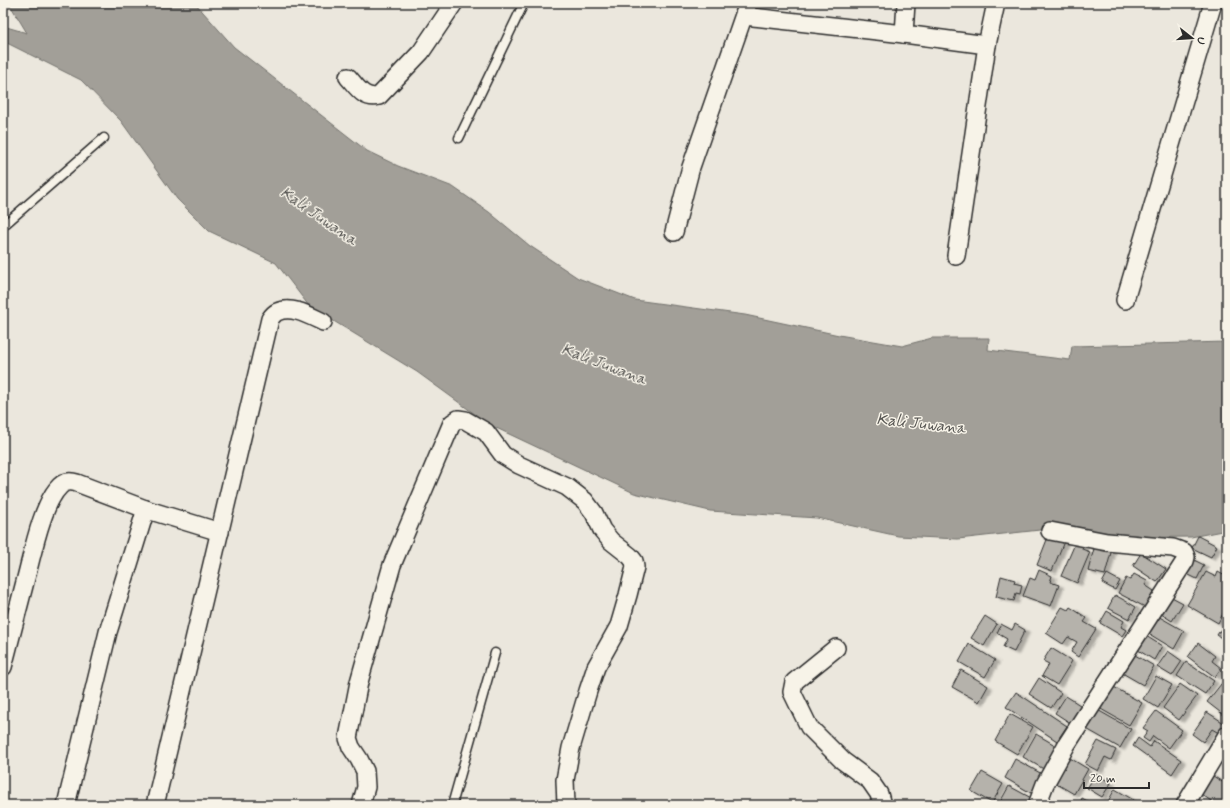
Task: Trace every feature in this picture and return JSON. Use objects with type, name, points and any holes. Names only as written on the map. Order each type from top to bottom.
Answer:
[{"type":"street","points":[[348,77],[363,94],[374,97],[379,96],[421,52],[454,3]]},
{"type":"street","points":[[904,34],[906,3]]},
{"type":"street","points":[[956,256],[987,45],[996,3]]},
{"type":"street","points":[[1125,300],[1213,3]]},
{"type":"street","points":[[674,232],[691,167],[746,9],[904,34],[987,45]]},
{"type":"street","points":[[155,805],[270,318],[276,312],[295,310],[323,322]]},
{"type":"street","points":[[361,805],[366,787],[366,771],[351,747],[348,738],[359,682],[392,565],[452,423],[458,420],[465,420],[486,432],[503,456],[567,487],[585,501],[594,513],[602,530],[611,541],[634,561],[630,588],[619,626],[596,667],[571,748],[565,780],[566,805]]},
{"type":"street","points":[[3,667],[40,525],[54,494],[60,485],[71,481],[147,510],[220,532]]},
{"type":"street","points":[[66,805],[108,632],[147,510]]},
{"type":"street","points":[[1037,805],[1045,784],[1067,744],[1185,561],[1186,556],[1184,552],[1173,548],[1107,542],[1050,531]]},
{"type":"street","points":[[836,648],[794,682],[792,692],[809,727],[843,761],[870,782],[879,794],[882,805]]},
{"type":"street","points":[[1185,805],[1227,735]]},
{"type":"lane","points":[[459,138],[524,3]]},
{"type":"lane","points":[[3,226],[104,138]]},
{"type":"lane","points":[[452,805],[495,653]]},
{"type":"water","name":"Kali Juwana","points":[[9,3],[195,3],[234,47],[367,151],[398,166],[453,187],[489,212],[530,246],[578,278],[635,300],[745,315],[839,335],[902,346],[932,338],[989,338],[988,350],[1070,360],[1072,346],[1227,342],[1227,530],[1191,537],[1098,538],[1049,529],[958,539],[898,536],[817,518],[710,511],[634,493],[490,425],[417,372],[309,306],[276,263],[209,231],[177,199],[121,121],[81,80],[3,41],[3,26],[27,33]]},
{"type":"building","points":[[1198,536],[1217,546],[1211,557],[1192,548]]},
{"type":"building","points":[[1048,537],[1065,539],[1052,571],[1037,565]]},
{"type":"building","points":[[1077,539],[1085,543],[1082,549],[1090,552],[1077,583],[1061,576]]},
{"type":"building","points":[[1096,541],[1113,545],[1105,575],[1088,571]]},
{"type":"building","points":[[1141,553],[1166,569],[1157,582],[1133,566]]},
{"type":"building","points":[[1188,557],[1204,565],[1197,579],[1185,573]]},
{"type":"building","points":[[1039,570],[1052,576],[1050,582],[1059,585],[1051,606],[1023,596],[1030,578],[1035,580]]},
{"type":"building","points":[[1206,572],[1216,577],[1218,572],[1227,577],[1227,606],[1218,623],[1187,605]]},
{"type":"building","points":[[1107,574],[1120,581],[1115,590],[1102,583]]},
{"type":"building","points":[[1134,574],[1147,581],[1145,585],[1154,591],[1145,607],[1118,593],[1126,578],[1130,580]]},
{"type":"building","points":[[1001,576],[1015,580],[1014,583],[1022,585],[1020,594],[1016,593],[1014,601],[996,597]]},
{"type":"building","points":[[1115,595],[1136,607],[1129,619],[1108,608]]},
{"type":"building","points":[[1168,595],[1183,603],[1172,621],[1158,612]]},
{"type":"building","points":[[1062,607],[1068,610],[1070,607],[1087,618],[1084,622],[1096,629],[1078,657],[1071,652],[1077,642],[1068,637],[1063,644],[1046,633]]},
{"type":"building","points":[[1107,611],[1124,621],[1121,627],[1126,630],[1122,636],[1100,623]]},
{"type":"building","points":[[1156,615],[1184,631],[1174,649],[1146,632]]},
{"type":"building","points":[[985,616],[997,624],[984,646],[971,638]]},
{"type":"building","points":[[1227,620],[1227,642],[1217,635]]},
{"type":"building","points":[[1001,624],[1012,630],[1015,624],[1025,630],[1014,652],[1003,647],[1007,639],[997,633]]},
{"type":"building","points":[[1146,636],[1162,646],[1154,660],[1138,650]]},
{"type":"building","points":[[1198,643],[1215,656],[1212,661],[1221,668],[1215,677],[1188,657]]},
{"type":"building","points":[[969,644],[995,660],[985,677],[959,662]]},
{"type":"building","points":[[1051,648],[1072,661],[1057,685],[1042,676],[1049,664],[1043,661]]},
{"type":"building","points":[[1128,651],[1154,666],[1143,685],[1117,670]]},
{"type":"building","points":[[1168,651],[1182,661],[1172,676],[1157,667]]},
{"type":"building","points":[[1186,662],[1214,681],[1205,694],[1177,676]]},
{"type":"building","points":[[961,670],[988,686],[979,702],[952,687]]},
{"type":"building","points":[[1156,676],[1172,685],[1158,708],[1143,699]]},
{"type":"building","points":[[1039,678],[1061,693],[1051,708],[1029,694]]},
{"type":"building","points":[[1225,679],[1227,681],[1227,713],[1225,716],[1207,702]]},
{"type":"building","points":[[1180,684],[1197,696],[1179,720],[1163,708]]},
{"type":"building","points":[[1112,686],[1142,703],[1129,725],[1099,708]]},
{"type":"building","points":[[1016,692],[1067,726],[1057,741],[1006,707]]},
{"type":"building","points":[[1066,696],[1083,707],[1072,724],[1055,713]]},
{"type":"building","points":[[1094,708],[1131,729],[1120,748],[1083,727]]},
{"type":"building","points":[[1156,711],[1182,730],[1169,748],[1153,736],[1149,742],[1143,738],[1148,731],[1143,728]]},
{"type":"building","points":[[1207,712],[1227,725],[1227,727],[1222,735],[1212,729],[1203,742],[1192,734]]},
{"type":"building","points":[[1010,714],[1033,727],[1017,754],[995,741]]},
{"type":"building","points":[[1036,734],[1060,748],[1047,771],[1023,757]]},
{"type":"building","points":[[1138,738],[1150,747],[1154,741],[1181,760],[1172,774],[1133,746]]},
{"type":"building","points":[[1098,741],[1116,750],[1111,760],[1105,757],[1098,771],[1085,764]]},
{"type":"building","points":[[1065,755],[1088,769],[1074,794],[1050,780]]},
{"type":"building","points":[[1015,759],[1042,774],[1031,793],[1005,778]]},
{"type":"building","points":[[982,772],[1003,784],[992,803],[971,791]]},
{"type":"building","points":[[1096,774],[1111,783],[1102,797],[1087,788]]},
{"type":"building","points":[[1210,774],[1227,785],[1227,805],[1217,805],[1198,792]]},
{"type":"building","points":[[1009,786],[1033,799],[1030,805],[999,804]]},
{"type":"building","points":[[1115,789],[1142,805],[1110,805],[1107,803]]},
{"type":"building","points":[[1082,798],[1095,805],[1079,805]]}]
